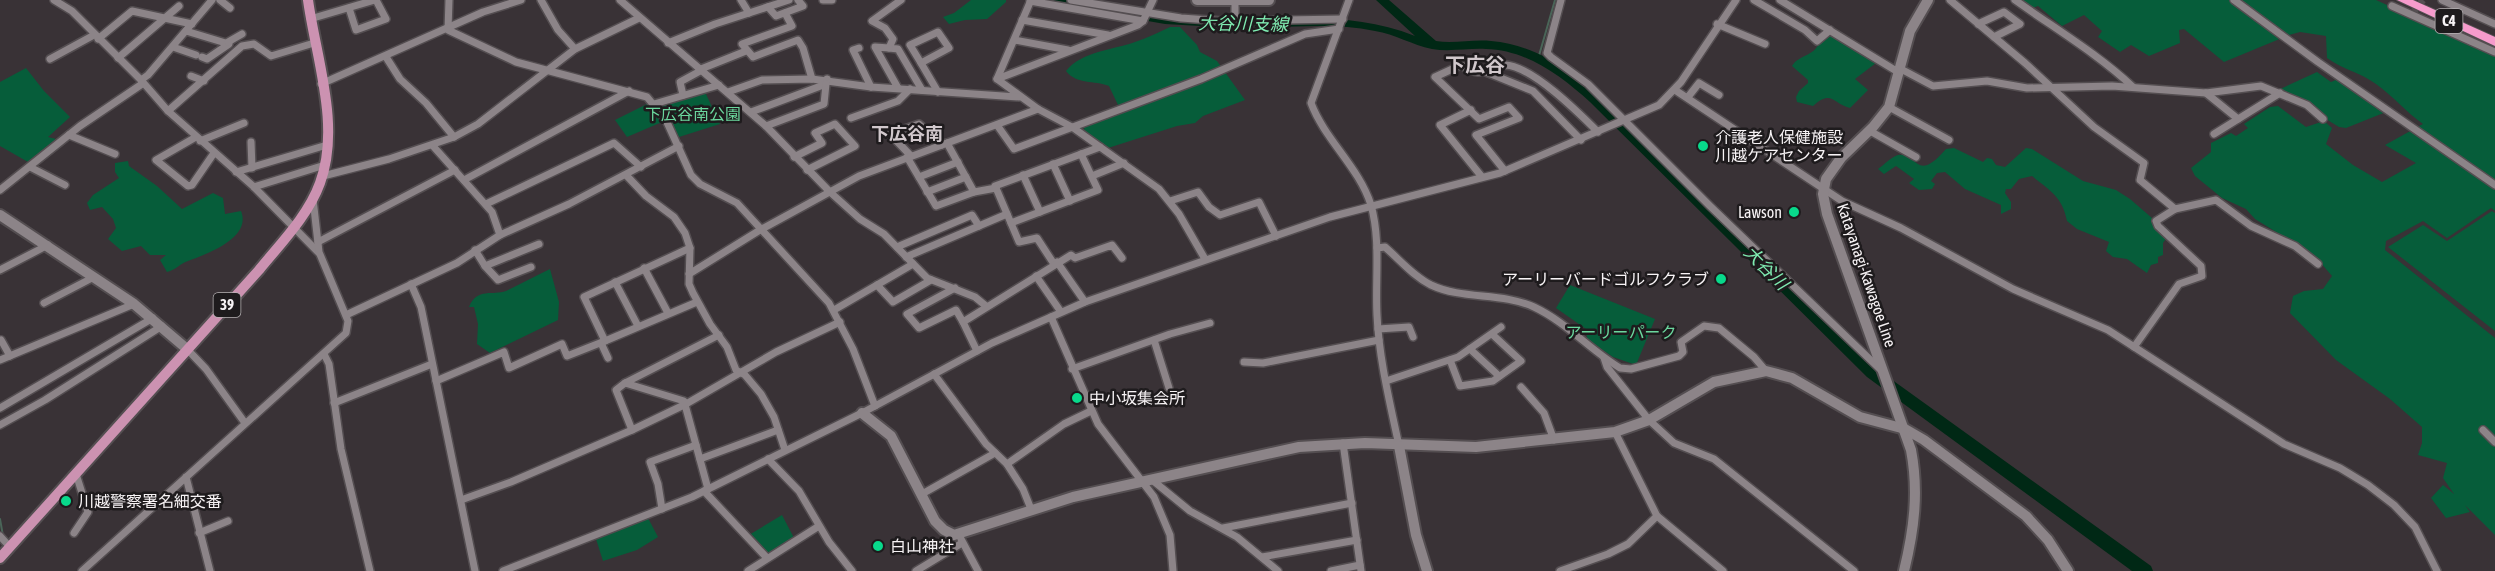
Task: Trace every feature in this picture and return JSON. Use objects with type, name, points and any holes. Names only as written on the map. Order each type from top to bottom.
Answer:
[{"type":"highway","name":"C4","points":[[2398,3],[2495,42]]},
{"type":"highway","name":"C4","points":[[2414,9],[2495,35]]},
{"type":"main road","name":"39","points":[[0,558],[259,270],[294,226],[313,197],[324,171],[327,145],[321,84],[308,0]]},
{"type":"street","points":[[0,190],[103,109],[142,82],[212,0]]},
{"type":"street","points":[[220,0],[230,8]]},
{"type":"street","points":[[310,19],[352,5],[375,0],[386,18],[356,30],[352,5]]},
{"type":"street","points":[[448,30],[449,0]]},
{"type":"street","points":[[321,84],[448,30],[483,12],[521,0]]},
{"type":"street","points":[[541,0],[558,30],[575,49]]},
{"type":"street","points":[[620,0],[751,112],[830,192],[860,219],[882,232],[931,280],[975,297],[986,306]]},
{"type":"street","points":[[741,0],[749,14]]},
{"type":"street","points":[[668,43],[683,33],[789,0]]},
{"type":"street","points":[[768,7],[773,15],[784,13],[803,6],[798,0]]},
{"type":"street","points":[[823,0],[832,0]]},
{"type":"street","points":[[889,48],[892,39],[885,28],[872,21],[901,0]]},
{"type":"street","points":[[1071,0],[1145,18]]},
{"type":"street","points":[[997,79],[1110,36],[1145,18],[1153,0]]},
{"type":"street","points":[[1197,0],[1269,0]]},
{"type":"street","points":[[1349,0],[1312,95],[1311,103],[1321,123],[1355,171],[1371,205],[1377,248],[1379,340],[1416,535],[1427,571]]},
{"type":"street","points":[[1561,0],[1547,52],[1552,59],[1588,84],[1884,373]]},
{"type":"street","points":[[503,571],[706,490],[862,413],[977,351],[1085,302],[1205,259],[1371,205],[1505,171],[1659,105],[1675,90],[1717,24],[1736,0]]},
{"type":"street","points":[[1754,0],[1805,30],[1817,40],[1830,30]]},
{"type":"street","points":[[1780,0],[1898,70],[1933,86],[1987,81],[2014,87],[2078,85],[2206,93],[2261,86],[2307,105],[2323,119]]},
{"type":"street","name":"Katayanagi-Kawagoe Line","points":[[1905,429],[1830,222],[1823,190],[1830,172],[1883,118],[1889,107],[1910,31],[1928,0]]},
{"type":"street","points":[[1950,0],[1994,36],[2094,127],[2144,164],[2140,180],[2175,209]]},
{"type":"street","points":[[2015,0],[2093,56],[2110,65],[2134,88]]},
{"type":"street","points":[[2234,0],[2318,62],[2495,185]]},
{"type":"street","points":[[2442,0],[2495,24]]},
{"type":"street","points":[[59,1],[72,11],[168,111],[254,187],[319,252]]},
{"type":"street","points":[[997,79],[1030,1],[1145,18],[1341,24]]},
{"type":"street","points":[[1235,1],[1235,20]]},
{"type":"street","points":[[2398,3],[2414,9],[2495,52]]},
{"type":"street","points":[[118,58],[179,6]]},
{"type":"street","points":[[50,59],[96,37],[132,12],[192,24]]},
{"type":"street","points":[[1978,24],[2004,12],[2020,24],[1994,36]]},
{"type":"street","points":[[784,13],[792,26],[742,44],[753,57],[798,40],[803,48],[812,79]]},
{"type":"street","points":[[254,187],[433,146],[454,137],[478,124],[575,49],[639,18]]},
{"type":"street","points":[[1022,20],[1110,36]]},
{"type":"street","points":[[997,125],[1014,149],[1201,79],[1305,34],[1341,24]]},
{"type":"street","points":[[1717,24],[1764,44]]},
{"type":"street","points":[[448,30],[516,62],[647,97],[666,120],[691,176],[700,184],[737,203],[834,310],[875,406]]},
{"type":"street","points":[[186,31],[228,42]]},
{"type":"street","points":[[920,63],[949,48],[938,32],[910,45],[920,63],[938,92]]},
{"type":"street","points":[[173,47],[207,59],[242,34]]},
{"type":"street","points":[[1014,40],[1070,50]]},
{"type":"street","points":[[168,111],[242,46],[254,44],[271,56],[314,43]]},
{"type":"street","points":[[859,48],[853,50],[871,87]]},
{"type":"street","points":[[898,88],[875,48],[898,49],[922,90]]},
{"type":"street","points":[[683,95],[680,82],[746,51]]},
{"type":"street","points":[[386,57],[400,79],[426,103],[454,137]]},
{"type":"street","points":[[1505,171],[1476,135],[1519,118],[1509,107],[1479,119],[1435,76],[1461,65],[1468,71],[1486,72],[1533,91],[1581,140]]},
{"type":"street","points":[[1486,72],[1504,65],[1540,80],[1549,85],[1598,132]]},
{"type":"street","points":[[191,76],[204,81]]},
{"type":"street","points":[[728,92],[762,80],[812,79],[871,87],[1019,97]]},
{"type":"street","points":[[997,79],[1019,97],[1072,127],[1149,180],[1170,201],[1205,259]]},
{"type":"street","points":[[751,112],[827,82]]},
{"type":"street","points":[[766,126],[824,104],[827,82]]},
{"type":"street","points":[[1688,97],[1699,83],[1719,95]]},
{"type":"street","points":[[654,104],[719,86]]},
{"type":"street","points":[[851,118],[898,101],[910,89]]},
{"type":"street","points":[[1675,90],[1760,144],[1823,190],[1842,201],[1901,228],[2013,290],[2108,330],[2284,444],[2340,468],[2380,493],[2415,528],[2437,571]]},
{"type":"street","points":[[464,180],[629,91]]},
{"type":"street","points":[[2206,93],[2238,119]]},
{"type":"street","points":[[2214,134],[2280,93]]},
{"type":"street","points":[[1889,107],[1949,140]]},
{"type":"street","points":[[689,274],[760,230],[867,172],[1038,109]]},
{"type":"street","points":[[1471,110],[1440,125],[1482,177]]},
{"type":"street","points":[[214,153],[192,185],[188,186],[156,160],[198,139],[244,123]]},
{"type":"street","points":[[794,157],[822,143],[815,133],[835,124],[855,146],[807,170]]},
{"type":"street","points":[[974,192],[958,162],[944,144],[919,124],[890,134],[909,156],[936,206],[974,192],[996,188],[995,186],[1100,147]]},
{"type":"street","points":[[1870,131],[1916,157]]},
{"type":"street","points":[[69,135],[115,153]]},
{"type":"street","points":[[251,142],[252,168]]},
{"type":"street","points":[[486,204],[614,143],[641,167]]},
{"type":"street","points":[[236,172],[327,145]]},
{"type":"street","points":[[433,146],[486,204],[492,212],[500,235]]},
{"type":"street","points":[[346,315],[457,263],[500,235],[626,175],[679,146]]},
{"type":"street","points":[[1011,224],[1098,190],[1081,154]]},
{"type":"street","points":[[919,177],[958,162]]},
{"type":"street","points":[[1092,176],[1124,163]]},
{"type":"street","points":[[1053,164],[1070,201]]},
{"type":"street","points":[[30,167],[65,185]]},
{"type":"street","points":[[318,242],[455,170]]},
{"type":"street","points":[[626,175],[646,196],[674,217],[686,232],[690,248],[689,284],[697,302],[727,347],[732,362],[761,394],[774,417],[785,450]]},
{"type":"street","points":[[1023,175],[1040,212]]},
{"type":"street","points":[[927,192],[966,177]]},
{"type":"street","points":[[996,188],[1019,243],[1037,238],[1085,302]]},
{"type":"street","points":[[1170,201],[1198,192],[1209,207],[1220,216],[1259,202],[1276,236]]},
{"type":"street","points":[[82,571],[346,333],[346,315],[319,252],[313,197]]},
{"type":"street","points":[[2134,347],[2179,285],[2202,276],[2200,266],[2158,226],[2156,221],[2175,209],[2216,200],[2251,226],[2295,246],[2318,264]]},
{"type":"street","points":[[906,257],[1007,214]]},
{"type":"street","points":[[0,215],[48,245],[157,322],[188,349],[206,369],[245,423]]},
{"type":"street","points":[[897,247],[972,215],[979,226]]},
{"type":"street","points":[[485,266],[539,244]]},
{"type":"street","points":[[963,322],[1071,255],[1078,258],[1112,244],[1122,258]]},
{"type":"street","points":[[0,270],[48,245]]},
{"type":"street","points":[[1377,248],[1385,247],[1419,279],[1439,288],[1494,295],[1532,306],[1546,313],[1620,368],[1631,369],[1679,356],[1683,352],[1681,342],[1704,326],[1719,328],[1754,357],[1766,371]]},
{"type":"street","points":[[608,358],[584,297],[690,248]]},
{"type":"street","points":[[475,250],[498,280],[531,267]]},
{"type":"street","points":[[834,310],[913,264]]},
{"type":"street","points":[[644,268],[668,313]]},
{"type":"street","points":[[1036,276],[1061,312]]},
{"type":"street","points":[[44,303],[94,277]]},
{"type":"street","points":[[877,285],[893,302],[931,280]]},
{"type":"street","points":[[615,282],[638,326]]},
{"type":"street","points":[[411,284],[421,307],[475,571]]},
{"type":"street","points":[[955,288],[907,314],[919,328],[956,310],[977,351]]},
{"type":"street","points":[[57,297],[64,303]]},
{"type":"street","points":[[436,381],[504,352],[508,368],[562,344],[567,356],[697,302]]},
{"type":"street","points":[[0,360],[134,304]]},
{"type":"street","points":[[1051,317],[1091,411],[1129,466],[1190,511],[1223,528],[1278,571]]},
{"type":"street","points":[[0,408],[157,322]]},
{"type":"street","points":[[0,425],[60,391],[157,322]]},
{"type":"street","points":[[461,500],[511,482],[632,430],[686,404],[784,348],[840,322]]},
{"type":"street","points":[[1072,369],[1154,339],[1210,323]]},
{"type":"street","points":[[1378,329],[1409,327],[1413,337]]},
{"type":"street","points":[[1386,381],[1450,360],[1493,335],[1501,327]]},
{"type":"street","points":[[632,430],[616,390],[625,383],[719,335]]},
{"type":"street","points":[[1450,360],[1461,386],[1484,384],[1499,376],[1521,361],[1493,335]]},
{"type":"street","points":[[1154,339],[1169,388]]},
{"type":"street","points":[[1,340],[10,356]]},
{"type":"street","points":[[1244,362],[1263,363],[1379,340]]},
{"type":"street","points":[[1470,349],[1499,376]]},
{"type":"street","points":[[324,354],[329,364],[341,449],[370,571]]},
{"type":"street","points":[[1605,358],[1607,367],[1649,420],[1674,443],[1714,459],[1854,571]]},
{"type":"street","points":[[334,403],[432,364]]},
{"type":"street","points":[[916,571],[960,539],[1031,509],[1147,480],[1299,447],[1343,443],[1476,447],[1615,432],[1649,420],[1689,394],[1714,382],[1766,371],[1792,378],[1860,417],[1905,429],[1924,440],[2026,516],[2048,540],[2068,571]]},
{"type":"street","points":[[934,374],[986,444],[1007,464],[1023,489],[1031,509]]},
{"type":"street","points":[[625,383],[663,393],[686,404]]},
{"type":"street","points":[[1521,387],[1544,413],[1554,440]]},
{"type":"street","points":[[686,404],[706,490],[767,558]]},
{"type":"street","points":[[1007,464],[1064,424],[1091,411]]},
{"type":"street","points":[[862,413],[891,436],[934,522],[960,539],[978,571]]},
{"type":"street","points":[[1904,571],[1915,517],[1917,486],[1905,429]]},
{"type":"street","points":[[700,459],[778,430]]},
{"type":"street","points":[[2483,430],[2495,442]]},
{"type":"street","points":[[1615,432],[1658,516],[1723,571]]},
{"type":"street","points":[[1331,571],[1360,568],[1343,443]]},
{"type":"street","points":[[662,509],[658,484],[650,462],[696,445]]},
{"type":"street","points":[[922,494],[995,453]]},
{"type":"street","points":[[768,459],[799,491],[819,526],[852,571]]},
{"type":"street","points":[[74,533],[88,512],[76,474]]},
{"type":"street","points":[[186,477],[210,571]]},
{"type":"street","points":[[1147,480],[1166,522],[1173,571]]},
{"type":"street","points":[[1223,528],[1352,503]]},
{"type":"street","points":[[1560,571],[1628,544],[1658,516]]},
{"type":"street","points":[[199,533],[228,521]]},
{"type":"street","points":[[748,571],[819,526]]},
{"type":"street","points":[[0,536],[10,546]]},
{"type":"street","points":[[1262,557],[1357,540]]},
{"type":"green space","points":[[971,0],[1006,0],[1006,2],[987,19],[965,20],[949,24],[943,17],[954,13]]},
{"type":"green space","points":[[2018,0],[2376,0],[2495,54],[2495,211],[2491,208],[2447,238],[2423,221],[2386,241],[2385,250],[2495,338],[2495,535],[2465,505],[2470,512],[2446,518],[2431,498],[2443,485],[2454,494],[2443,478],[2447,463],[2418,455],[2422,443],[2422,427],[2390,399],[2336,360],[2290,313],[2293,296],[2304,291],[2323,289],[2332,276],[2314,255],[2255,219],[2246,209],[2222,198],[2195,176],[2191,168],[2211,152],[2211,143],[2231,133],[2236,136],[2248,128],[2244,124],[2270,107],[2278,106],[2306,127],[2324,121],[2332,128],[2326,144],[2353,165],[2382,182],[2416,163],[2385,145],[2423,124],[2376,84],[2327,58],[2326,36],[2300,32],[2224,62],[2184,29],[2179,30],[2180,43],[2149,56],[2131,45],[2120,52],[2098,37],[2102,31],[2084,15],[2062,26],[2038,6],[2030,9]]},
{"type":"green space","points":[[1170,27],[1180,27],[1197,45],[1200,52],[1217,61],[1245,100],[1203,116],[1195,123],[1177,126],[1108,148],[1086,132],[1083,127],[1118,105],[1109,86],[1080,80],[1066,71],[1080,59],[1089,55],[1135,42]]},
{"type":"green space","points":[[1833,35],[1876,63],[1855,79],[1868,90],[1850,108],[1829,98],[1813,106],[1797,102],[1796,97],[1799,91],[1808,83],[1808,80],[1792,66],[1815,50],[1819,41]]},
{"type":"green space","points":[[26,68],[44,91],[70,117],[48,137],[56,139],[28,162],[0,146],[0,82]]},
{"type":"green space","points":[[2317,72],[2331,82],[2338,79],[2386,112],[2346,128],[2339,127],[2278,90]]},
{"type":"green space","name":"下広谷南公園","points":[[705,92],[720,124],[679,137],[661,106],[662,104]]},
{"type":"green space","points":[[649,103],[662,122],[627,137],[615,120]]},
{"type":"green space","points":[[1954,148],[1983,162],[1987,158],[1992,159],[1996,165],[2005,167],[2026,148],[2032,149],[2083,181],[2116,190],[2152,218],[2157,228],[2167,237],[2163,243],[2163,255],[2158,257],[2158,263],[2151,265],[2147,273],[2127,259],[2113,257],[2106,251],[2109,242],[2077,229],[2067,221],[2058,200],[2050,190],[2032,176],[2019,179],[2011,189],[2006,189],[2005,193],[2011,202],[2011,209],[2001,214],[2001,205],[1965,189],[1945,172],[1937,173],[1931,181],[1935,184],[1932,189],[1919,190],[1909,183],[1914,179],[1896,166],[1884,174],[1878,169],[1898,155],[1910,157],[1922,166],[1928,165],[1946,149]]},
{"type":"green space","points":[[128,161],[129,166],[157,186],[182,209],[213,193],[223,198],[225,214],[241,211],[243,221],[240,229],[234,237],[216,249],[167,272],[160,260],[166,255],[150,255],[141,246],[122,251],[108,239],[116,228],[113,219],[102,207],[90,210],[87,203],[93,195],[119,178],[115,172],[115,163]]},
{"type":"green space","points":[[2492,211],[2495,213],[2495,331],[2388,247],[2423,225],[2447,241]]},
{"type":"green space","points":[[550,269],[559,302],[558,320],[490,353],[477,344],[478,324],[474,307],[469,307],[472,301],[481,294],[506,291]]},
{"type":"green space","name":"アーリーパーク","points":[[1570,285],[1655,319],[1636,365],[1613,357],[1587,339],[1586,329],[1556,308]]},
{"type":"green space","points":[[782,515],[794,538],[766,555],[749,535]]},
{"type":"green space","points":[[648,518],[658,537],[637,550],[603,561],[596,539]]},
{"type":"waterway","name":"大谷川支線","points":[[1050,0],[1165,20],[1235,24]]},
{"type":"waterway","name":"大谷川","points":[[1382,0],[1431,43]]},
{"type":"waterway","points":[[1538,59],[1555,0]]},
{"type":"waterway","name":"大谷川","points":[[1257,24],[1317,22],[1362,25],[1384,29],[1433,45],[1493,45],[1510,48],[1526,53],[1555,68],[1582,87],[1872,373],[2145,571]]},
{"type":"waterway","points":[[0,519],[3,536]]},
{"type":"tunnel","points":[[2414,11],[2423,0]]},
{"type":"place","name":"介護老人保健施設 川越ケアセンター","points":[[1703,146]]},
{"type":"place","name":"Lawson","points":[[1794,212]]},
{"type":"place","name":"アーリーバードゴルフクラブ","points":[[1721,279]]},
{"type":"place","name":"中小坂集会所","points":[[1077,398]]},
{"type":"place","name":"川越警察署名細交番","points":[[66,501]]},
{"type":"place","name":"白山神社","points":[[878,546]]},
{"type":"district","name":"下広谷","points":[[1475,65]]},
{"type":"district","name":"下広谷南","points":[[907,134]]}]
